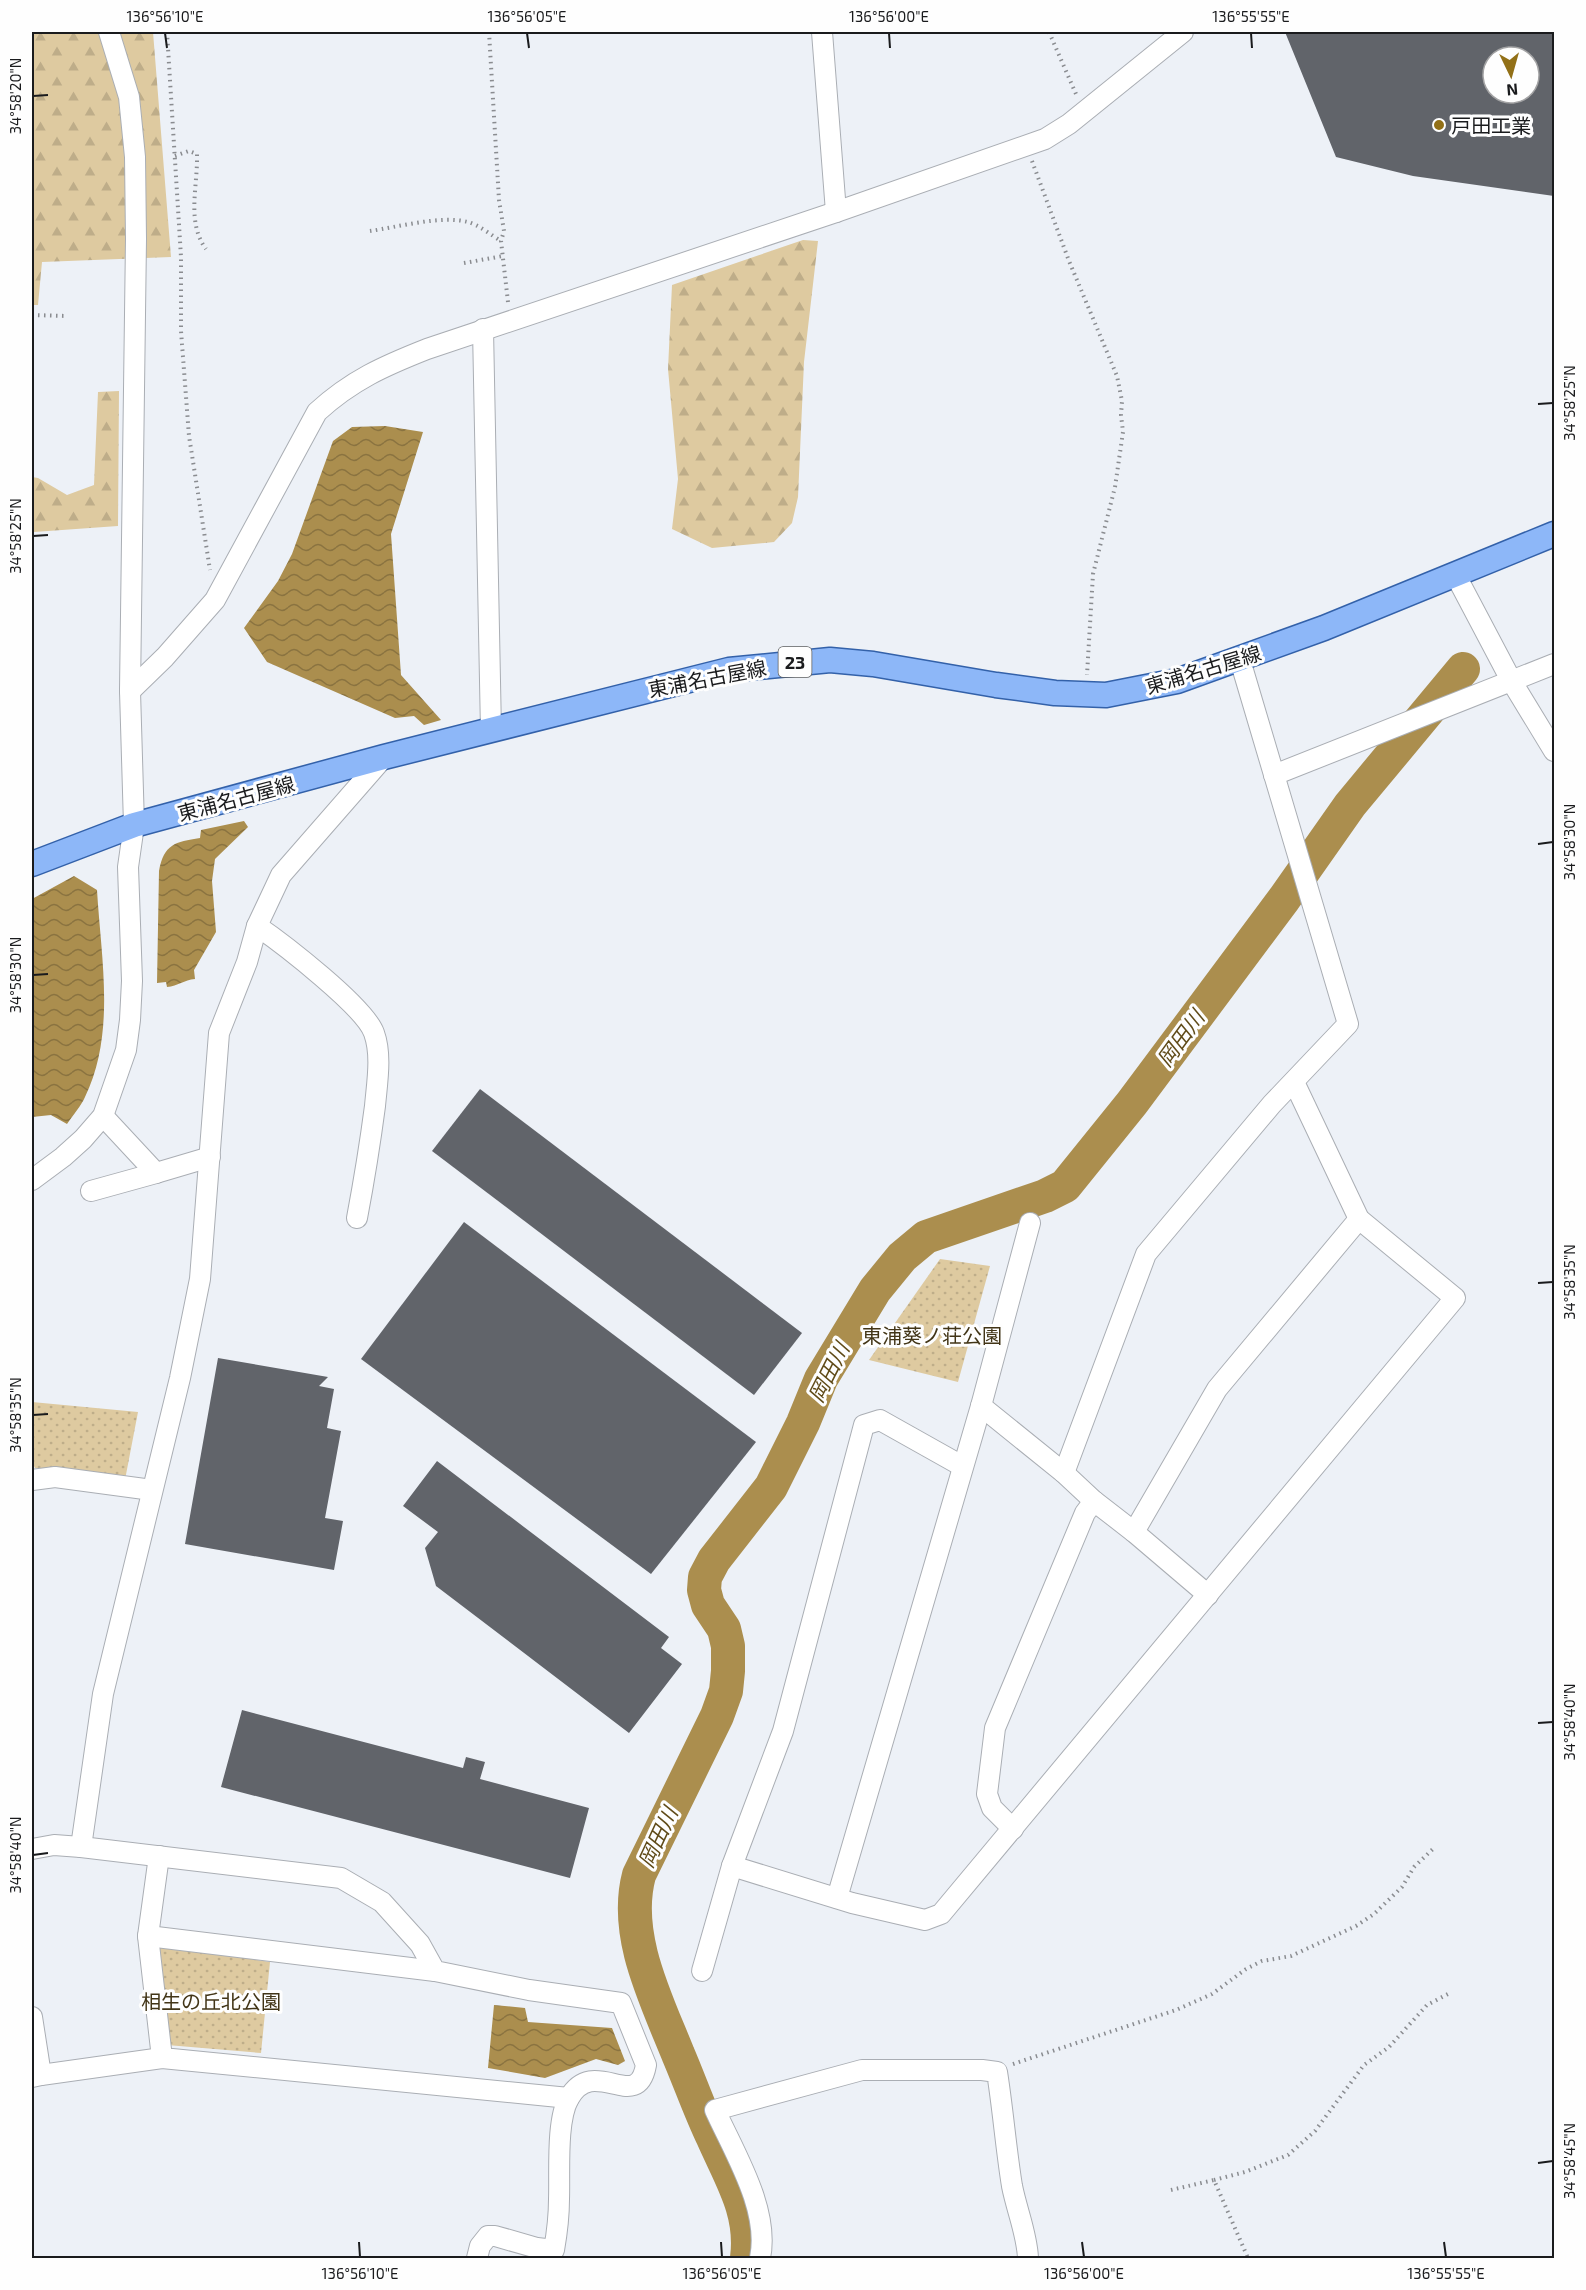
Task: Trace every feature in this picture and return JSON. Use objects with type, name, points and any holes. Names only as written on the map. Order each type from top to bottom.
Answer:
[{"type":"main road","name":"東浦名古屋線","points":[[32,864],[134,825],[384,757],[729,670],[830,660],[873,664],[1055,693],[1106,695],[1177,681],[1240,660],[1554,534]]},
{"type":"street","points":[[32,1180],[83,1139],[103,1116],[126,1050],[130,1020],[132,981],[128,867],[134,825],[130,691],[135,157],[129,97],[109,32]]},
{"type":"street","points":[[822,32],[836,212]]},
{"type":"street","points":[[130,691],[165,657],[215,600],[317,412],[339,392],[383,366],[483,329],[836,212],[1045,139],[1086,110],[1183,32]]},
{"type":"street","points":[[483,329],[491,731]]},
{"type":"street","points":[[1455,574],[1512,682],[1554,751]]},
{"type":"street","points":[[1064,1473],[1146,1254],[1272,1104],[1348,1024],[1240,660]]},
{"type":"street","points":[[1274,776],[1554,664]]},
{"type":"street","points":[[81,1846],[103,1694],[180,1378],[200,1279],[219,1033],[246,963],[257,926],[281,875],[384,757]]},
{"type":"street","points":[[257,926],[279,940],[363,1014],[374,1032],[378,1050],[378,1077],[369,1157],[357,1218]]},
{"type":"street","points":[[732,1866],[837,1898],[925,1920],[942,1914],[1455,1298],[1359,1219],[1294,1082]]},
{"type":"street","points":[[103,1116],[156,1173]]},
{"type":"street","points":[[91,1191],[210,1157]]},
{"type":"street","points":[[1134,1532],[1217,1389],[1359,1219]]},
{"type":"street","points":[[837,1898],[981,1406],[1030,1222]]},
{"type":"street","points":[[981,1406],[1208,1595]]},
{"type":"street","points":[[702,1971],[732,1866],[783,1731],[864,1425],[880,1420],[962,1466]]},
{"type":"street","points":[[32,1480],[55,1478],[152,1490]]},
{"type":"street","points":[[1013,1829],[992,1808],[987,1794],[995,1728],[1085,1513],[1094,1501]]},
{"type":"street","points":[[32,1848],[54,1845],[81,1846],[341,1878],[382,1902],[420,1944],[435,1971]]},
{"type":"street","points":[[159,1857],[148,1936],[162,2058]]},
{"type":"street","points":[[148,1936],[435,1971],[530,1990],[621,2003],[646,2065],[644,2074],[640,2082],[633,2086],[620,2086],[598,2079],[587,2081],[569,2098],[562,2121],[559,2202],[554,2250],[488,2236],[483,2241],[477,2259]]},
{"type":"street","points":[[32,2017],[36,2076],[162,2058],[569,2098]]},
{"type":"street","points":[[760,2259],[763,2246],[758,2206],[715,2110],[862,2070],[997,2072],[1011,2180],[1025,2236],[1028,2259]]},
{"type":"path","points":[[167,32],[181,257],[181,331],[189,436],[215,600]]},
{"type":"path","points":[[489,32],[499,200],[504,231],[501,241],[502,256],[509,320]]},
{"type":"path","points":[[1049,32],[1075,93],[1086,110]]},
{"type":"path","points":[[1026,146],[1069,261],[1117,376],[1122,401],[1123,432],[1115,487],[1093,574],[1087,694]]},
{"type":"path","points":[[175,156],[189,151],[197,154],[194,209],[197,238],[206,249]]},
{"type":"path","points":[[370,231],[456,220],[470,222],[501,241]]},
{"type":"path","points":[[464,262],[502,256]]},
{"type":"path","points":[[32,315],[67,316]]},
{"type":"path","points":[[997,2072],[1007,2066],[1176,2010],[1212,1994],[1246,1969],[1263,1961],[1291,1956],[1356,1926],[1374,1914],[1402,1887],[1414,1867],[1435,1847]]},
{"type":"path","points":[[1172,2190],[1245,2172],[1288,2155],[1315,2131],[1364,2065],[1389,2047],[1427,2005],[1448,1994]]},
{"type":"path","points":[[1214,2180],[1248,2259]]},
{"type":"green space","points":[[32,32],[153,32],[171,257],[42,262],[38,305],[32,305]]},
{"type":"green space","points":[[803,240],[818,241],[804,362],[798,497],[792,523],[774,542],[712,548],[672,529],[678,479],[668,369],[672,285]]},
{"type":"green space","points":[[119,391],[118,526],[34,532],[32,529],[32,477],[38,478],[67,495],[94,485],[98,392]]},
{"type":"green space","name":"東浦葵ノ荘公園","points":[[940,1259],[990,1266],[958,1382],[869,1360]]},
{"type":"green space","points":[[32,1402],[138,1412],[124,1485],[55,1468],[35,1468],[32,1462]]},
{"type":"green space","name":"相生の丘北公園","points":[[163,1945],[270,1962],[261,2053],[167,2045],[156,1950]]},
{"type":"water","points":[[385,426],[423,432],[391,534],[401,675],[441,720],[424,725],[414,716],[395,718],[267,662],[244,628],[278,581],[292,554],[333,441],[352,427]]},
{"type":"water","points":[[244,821],[248,827],[215,859],[212,881],[216,932],[194,970],[195,979],[167,987],[166,982],[157,983],[159,871],[164,855],[177,843],[200,838],[201,830]]},
{"type":"water","points":[[74,876],[97,890],[104,995],[101,1047],[95,1073],[83,1100],[67,1124],[51,1115],[32,1117],[32,899]]},
{"type":"water","points":[[494,2005],[525,2008],[528,2022],[612,2028],[625,2061],[618,2065],[596,2059],[545,2078],[488,2068]]},
{"type":"building","name":"戸田工業","points":[[1285,32],[1554,32],[1554,196],[1413,176],[1336,157]]},
{"type":"building","points":[[480,1089],[802,1333],[754,1395],[432,1151]]},
{"type":"building","points":[[464,1222],[756,1442],[651,1574],[361,1359]]},
{"type":"building","points":[[218,1358],[328,1377],[319,1386],[334,1389],[327,1428],[341,1431],[325,1518],[343,1521],[334,1570],[185,1544]]},
{"type":"building","points":[[437,1461],[669,1637],[661,1648],[682,1664],[629,1733],[436,1586],[425,1548],[438,1532],[403,1506]]},
{"type":"building","points":[[242,1710],[463,1768],[466,1757],[485,1762],[480,1779],[589,1808],[570,1878],[221,1787]]},
{"type":"waterway","name":"岡田川","points":[[747,2258],[748,2241],[744,2211],[652,1989],[644,1966],[635,1921],[635,1898],[639,1875],[717,1716],[726,1691],[728,1646],[724,1629],[708,1605],[704,1590],[705,1577],[714,1560],[771,1487],[803,1423],[821,1379],[875,1290],[902,1257],[926,1237],[1045,1196],[1065,1186],[1132,1103],[1284,899],[1350,805],[1463,669]]},
{"type":"place","name":"戸田工業","points":[[1439,125]]}]
